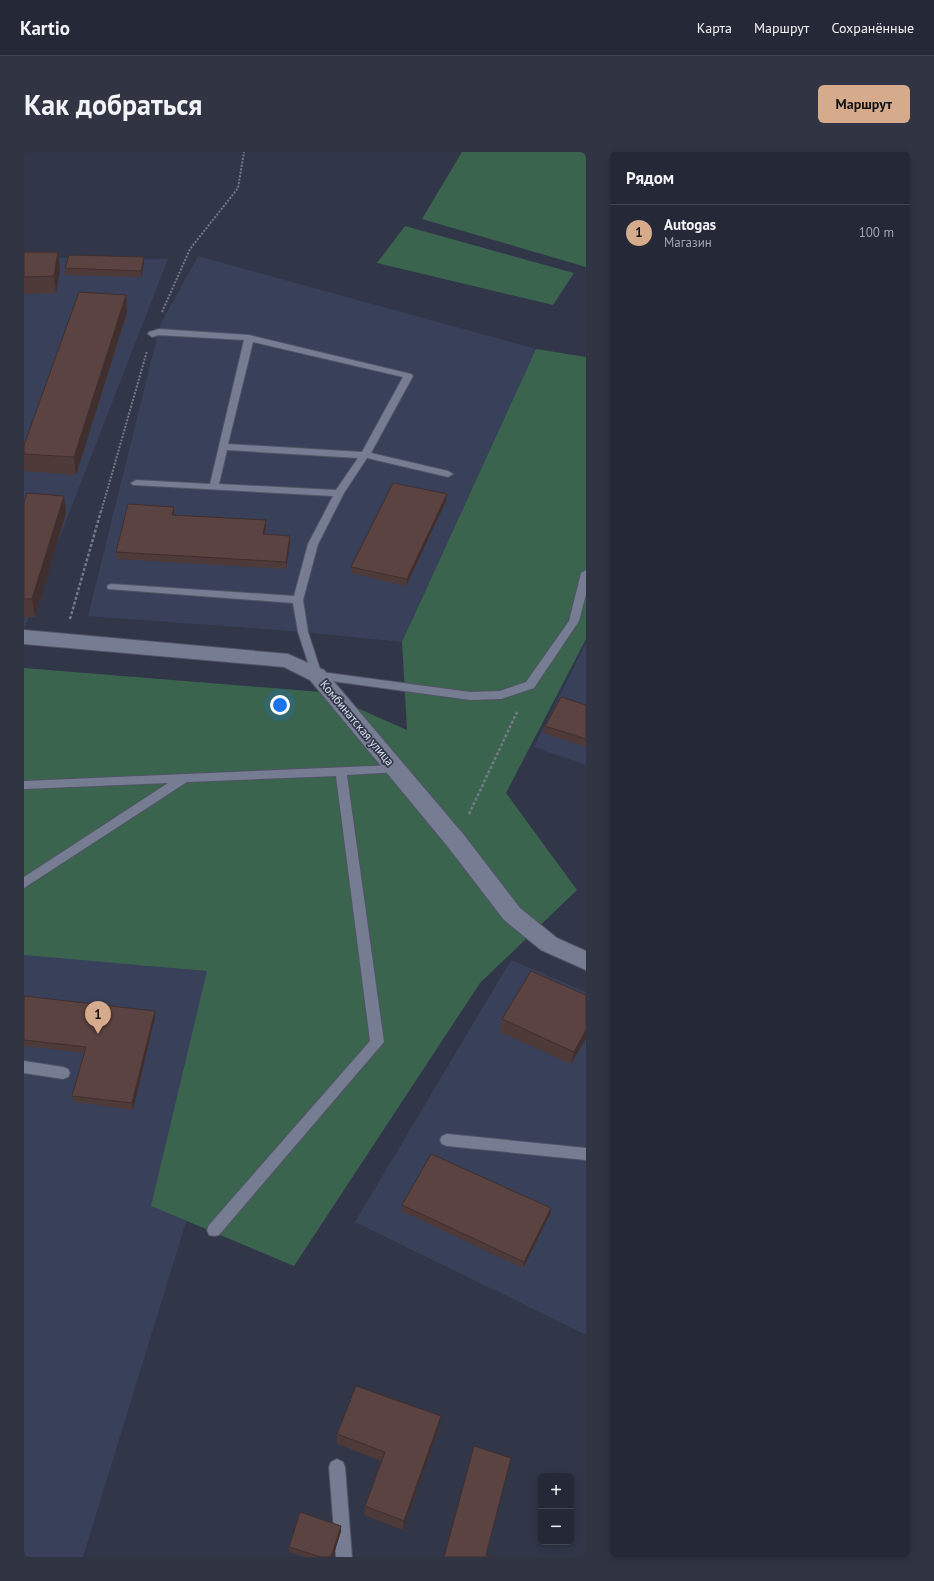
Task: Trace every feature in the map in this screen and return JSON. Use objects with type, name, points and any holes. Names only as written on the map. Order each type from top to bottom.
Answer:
[{"type":"street","name":"Комбинатская улица","points":[[24,637],[288,661],[317,675],[456,841],[512,914],[549,944],[586,961]]},
{"type":"lane","points":[[152,334],[159,332],[249,338],[408,376],[365,455],[339,493],[313,544],[298,600],[303,632],[317,675],[470,696],[501,694],[530,685],[574,621],[586,573]]},
{"type":"lane","points":[[214,486],[249,338]]},
{"type":"lane","points":[[223,447],[365,455],[448,474]]},
{"type":"lane","points":[[136,483],[339,493]]},
{"type":"lane","points":[[112,588],[298,600]]},
{"type":"lane","points":[[24,785],[395,769]]},
{"type":"lane","points":[[214,1230],[377,1042],[341,772]]},
{"type":"lane","points":[[24,883],[187,777]]},
{"type":"lane","points":[[24,1067],[63,1073]]},
{"type":"lane","points":[[447,1140],[586,1154]]},
{"type":"lane","points":[[337,1467],[344,1557]]},
{"type":"path","points":[[63,641],[152,334],[190,249],[238,188],[244,152]]},
{"type":"path","points":[[456,841],[530,685]]},
{"type":"shaded area","points":[[198,256],[536,349],[402,642],[303,632],[88,616],[160,325]]},
{"type":"shaded area","points":[[24,257],[168,259],[24,629]]},
{"type":"shaded area","points":[[586,643],[586,765],[534,747]]},
{"type":"shaded area","points":[[24,676],[294,708],[215,1128],[83,1557],[24,1557]]},
{"type":"shaded area","points":[[511,960],[586,992],[586,1335],[355,1222]]},
{"type":"green space","points":[[462,152],[586,152],[586,267],[422,219]]},
{"type":"green space","points":[[405,226],[574,273],[553,305],[377,263]]},
{"type":"green space","points":[[536,349],[586,357],[586,639],[506,793],[577,890],[480,983],[294,1266],[151,1206],[207,971],[24,955],[24,668],[321,692],[407,730],[402,642]]},
{"type":"building","points":[[24,252],[58,252],[54,276],[24,277]]},
{"type":"building","points":[[69,255],[144,257],[141,271],[65,268]]},
{"type":"building","points":[[79,292],[126,295],[74,457],[24,454],[24,445]]},
{"type":"building","points":[[393,483],[447,494],[407,579],[351,567]]},
{"type":"building","points":[[27,493],[64,496],[32,599],[24,599],[24,502]]},
{"type":"building","points":[[128,504],[174,507],[172,515],[266,520],[263,534],[290,536],[286,562],[116,552]]},
{"type":"building","points":[[561,697],[586,705],[586,739],[545,726]]},
{"type":"building","points":[[531,971],[586,995],[586,1030],[574,1052],[502,1019]]},
{"type":"building","points":[[24,996],[155,1011],[132,1103],[72,1096],[86,1047],[24,1040]]},
{"type":"building","points":[[431,1154],[551,1208],[524,1262],[402,1205]]},
{"type":"building","points":[[356,1386],[441,1416],[404,1521],[365,1506],[385,1452],[337,1434]]},
{"type":"building","points":[[474,1446],[511,1458],[486,1555],[493,1557],[444,1557]]},
{"type":"building","points":[[300,1512],[341,1526],[331,1557],[321,1557],[289,1547]]},
{"type":"place","name":"Autogas","points":[[98,1034]]}]
